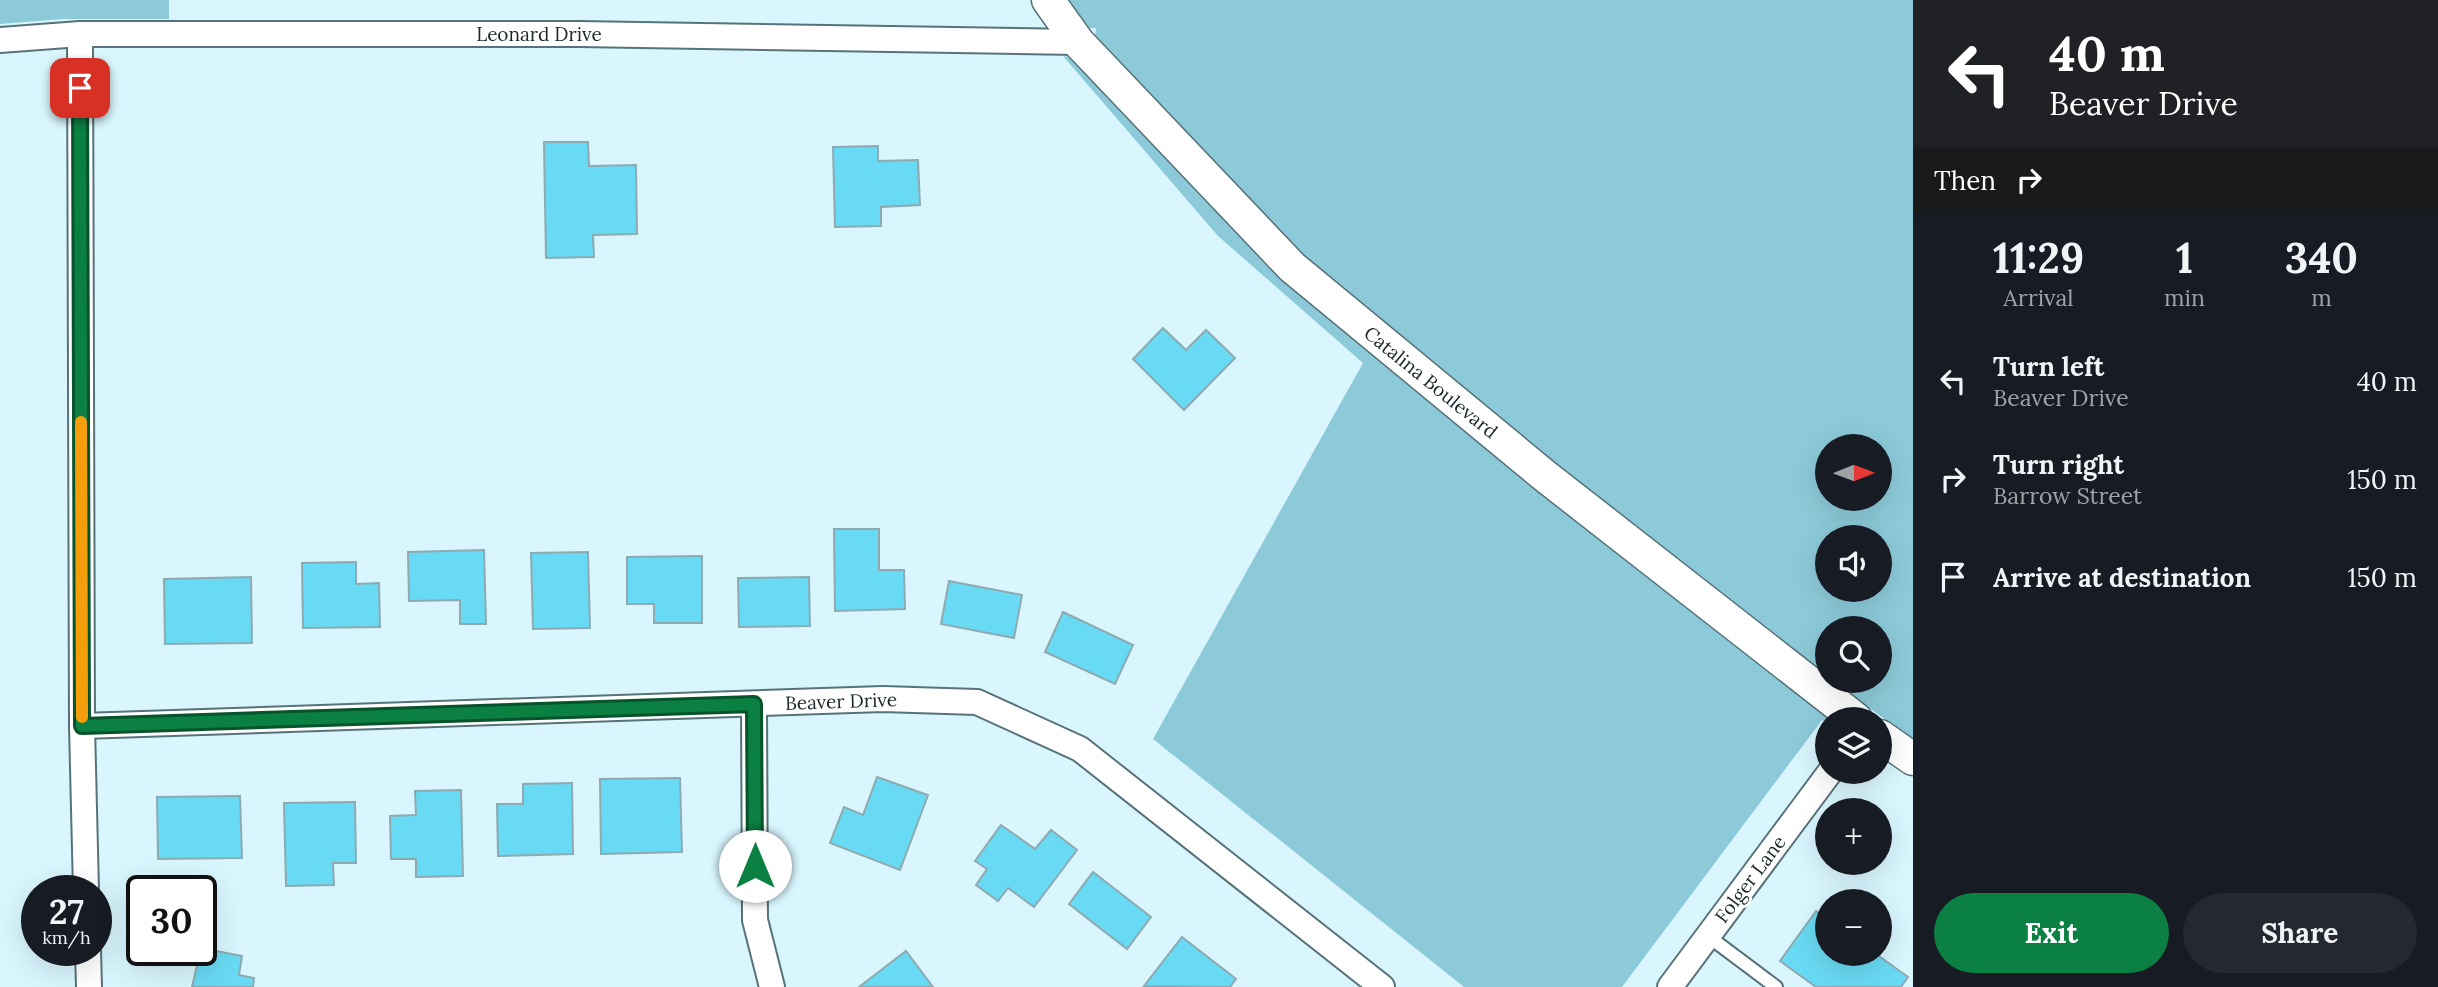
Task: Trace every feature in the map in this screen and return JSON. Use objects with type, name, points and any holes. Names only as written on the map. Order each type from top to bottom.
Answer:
[{"type":"street","name":"Catalina Boulevard","points":[[1048,0],[1078,42],[1292,267],[1545,476],[1841,707]]},
{"type":"street","name":"Leonard Drive","points":[[0,40],[80,34],[579,34],[1078,42]]},
{"type":"street","points":[[80,34],[82,726],[86,875]]},
{"type":"street","name":"Beaver Drive","points":[[82,726],[883,699],[977,702],[1080,749],[1382,987]]},
{"type":"street","points":[[754,704],[755,920],[772,987]]},
{"type":"street","points":[[1892,744],[1913,759]]},
{"type":"street","name":"Folger Lane","points":[[1670,987],[1821,784]]},
{"type":"street","points":[[88,966],[89,987]]},
{"type":"lane","points":[[1708,936],[1776,987]]},
{"type":"shaded area","points":[[0,0],[169,0],[169,19],[63,19],[0,24]]},
{"type":"shaded area","points":[[1067,0],[1913,0],[1913,740],[1892,725],[1892,707],[1868,707],[1849,693],[1892,693],[1892,616],[1815,616],[1815,667],[1557,464],[1304,257],[1095,37],[1096,28],[1088,28]]},
{"type":"shaded area","points":[[1063,56],[1070,57],[1280,278],[1534,487],[1815,707],[1815,729],[1622,987],[1464,987],[1153,739],[1363,363],[1218,236]]},
{"type":"building","points":[[544,142],[588,142],[589,166],[636,165],[637,234],[593,235],[594,257],[546,258]]},
{"type":"building","points":[[878,146],[878,161],[918,160],[920,205],[881,207],[881,226],[835,227],[833,147]]},
{"type":"building","points":[[1163,328],[1186,350],[1206,330],[1235,358],[1184,410],[1133,359]]},
{"type":"building","points":[[834,529],[879,529],[879,570],[904,570],[905,609],[835,611]]},
{"type":"building","points":[[484,550],[486,624],[460,624],[460,600],[409,601],[408,552]]},
{"type":"building","points":[[588,552],[590,628],[533,629],[531,553]]},
{"type":"building","points":[[702,556],[702,623],[654,623],[654,604],[627,604],[627,557]]},
{"type":"building","points":[[356,562],[356,584],[379,583],[380,627],[303,628],[302,563]]},
{"type":"building","points":[[251,577],[252,643],[165,644],[164,579]]},
{"type":"building","points":[[809,577],[810,626],[739,627],[738,578]]},
{"type":"building","points":[[949,581],[1022,595],[1014,638],[941,624]]},
{"type":"building","points":[[1063,612],[1133,645],[1115,684],[1045,652]]},
{"type":"building","points":[[877,777],[928,795],[900,870],[830,843],[844,807],[863,815]]},
{"type":"building","points":[[680,778],[682,852],[601,854],[600,779]]},
{"type":"building","points":[[572,783],[573,854],[498,856],[497,804],[523,804],[523,784]]},
{"type":"building","points":[[461,790],[463,876],[416,877],[416,859],[391,859],[390,816],[416,815],[415,791]]},
{"type":"building","points":[[240,796],[242,858],[158,859],[157,797]]},
{"type":"building","points":[[355,802],[356,863],[333,863],[334,885],[286,886],[284,803]]},
{"type":"building","points":[[1001,825],[1035,849],[1051,830],[1077,850],[1034,907],[1008,888],[998,901],[976,885],[987,869],[975,861]]},
{"type":"building","points":[[1093,872],[1151,917],[1127,949],[1069,904]]},
{"type":"building","points":[[1815,912],[1815,966],[1892,966],[1908,977],[1901,987],[1816,987],[1780,961]]},
{"type":"building","points":[[1182,937],[1236,979],[1230,987],[1144,986]]},
{"type":"building","points":[[217,951],[242,956],[239,975],[254,978],[253,987],[192,987],[197,966],[217,966]]},
{"type":"building","points":[[906,951],[933,987],[859,987]]},
{"type":"slow traffic","points":[[81,422],[82,717]]},
{"type":"route","points":[[80,88],[82,726],[754,704],[755,866]]}]
